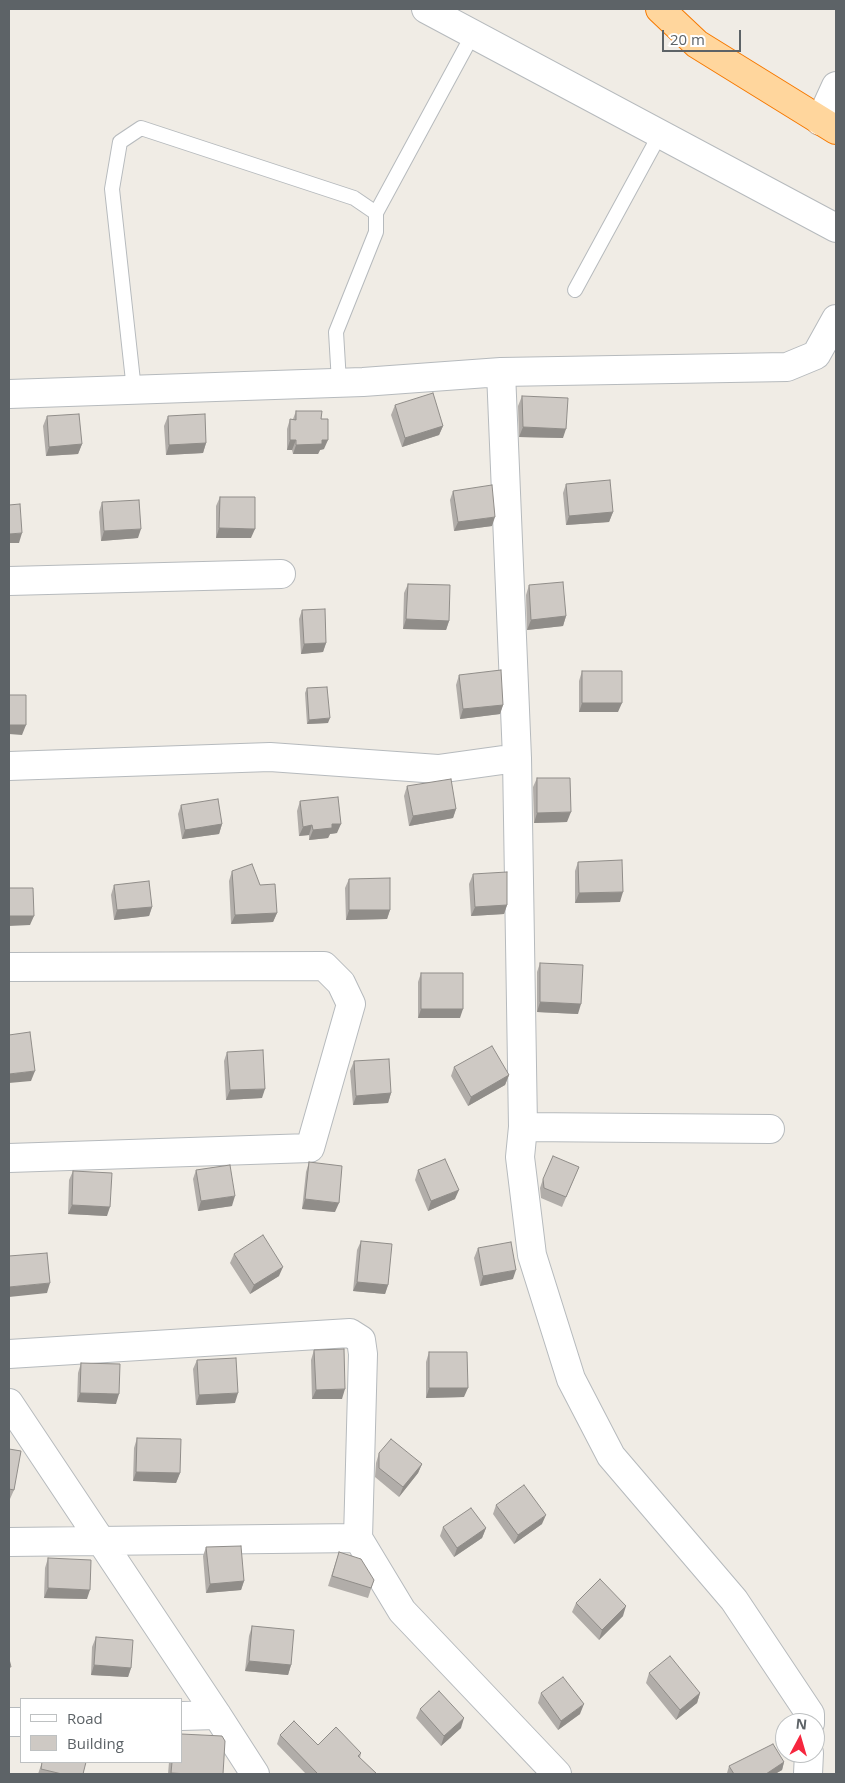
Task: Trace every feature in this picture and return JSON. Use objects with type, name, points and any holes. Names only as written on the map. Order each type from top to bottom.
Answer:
[{"type":"highway","points":[[660,9],[697,44],[828,126]]},
{"type":"street","points":[[426,9],[836,228]]},
{"type":"street","points":[[828,126],[836,86]]},
{"type":"street","points":[[9,394],[339,382],[501,372],[787,367],[816,355],[836,319]]},
{"type":"street","points":[[501,372],[517,758],[523,1127],[520,1157],[532,1255],[570,1379],[611,1456],[734,1600],[809,1713]]},
{"type":"street","points":[[9,581],[281,574]]},
{"type":"street","points":[[9,766],[270,757],[438,769],[517,758]]},
{"type":"street","points":[[9,967],[324,966],[341,983],[351,1004],[310,1148],[9,1158]]},
{"type":"street","points":[[523,1127],[770,1129]]},
{"type":"street","points":[[9,1354],[350,1333],[361,1340],[363,1354],[358,1538],[402,1611],[558,1774]]},
{"type":"street","points":[[9,1403],[217,1715],[254,1774]]},
{"type":"street","points":[[9,1542],[358,1538]]},
{"type":"street","points":[[182,1716],[217,1715]]},
{"type":"lane","points":[[339,382],[336,332],[376,232],[376,213],[473,34]]},
{"type":"lane","points":[[134,390],[112,189],[120,142],[141,128],[354,198],[376,213]]},
{"type":"lane","points":[[575,290],[660,134]]},
{"type":"building","points":[[433,393],[443,426],[405,438],[395,405]]},
{"type":"building","points":[[522,396],[568,398],[566,429],[523,427]]},
{"type":"building","points":[[296,411],[322,411],[321,419],[328,419],[328,440],[322,440],[322,444],[296,445],[296,440],[290,440],[290,419],[296,420]]},
{"type":"building","points":[[79,414],[82,444],[49,447],[47,416]]},
{"type":"building","points":[[205,414],[206,443],[169,445],[168,416]]},
{"type":"building","points":[[610,480],[613,512],[569,516],[566,484]]},
{"type":"building","points":[[492,485],[495,517],[458,522],[453,491]]},
{"type":"building","points":[[220,497],[255,497],[255,529],[219,528]]},
{"type":"building","points":[[139,500],[141,529],[104,531],[102,502]]},
{"type":"building","points":[[20,504],[22,533],[9,534],[9,505]]},
{"type":"building","points":[[563,582],[566,616],[531,620],[529,585]]},
{"type":"building","points":[[408,584],[450,585],[449,621],[406,619]]},
{"type":"building","points":[[325,609],[326,643],[304,644],[302,610]]},
{"type":"building","points":[[501,670],[503,705],[463,709],[459,675]]},
{"type":"building","points":[[582,671],[622,671],[622,703],[582,703]]},
{"type":"building","points":[[327,687],[330,718],[309,720],[307,688]]},
{"type":"building","points":[[9,695],[26,695],[26,725],[9,725]]},
{"type":"building","points":[[537,778],[570,778],[571,812],[537,813]]},
{"type":"building","points":[[451,779],[456,809],[413,816],[407,786]]},
{"type":"building","points":[[338,797],[341,824],[332,824],[332,828],[313,830],[312,825],[303,827],[300,801]]},
{"type":"building","points":[[218,799],[222,824],[185,830],[181,805]]},
{"type":"building","points":[[622,860],[623,892],[579,893],[578,862]]},
{"type":"building","points":[[252,864],[260,885],[275,884],[277,913],[235,915],[232,871]]},
{"type":"building","points":[[507,872],[507,905],[475,907],[473,874]]},
{"type":"building","points":[[390,878],[390,910],[349,910],[349,879]]},
{"type":"building","points":[[149,881],[152,907],[117,910],[114,885]]},
{"type":"building","points":[[9,888],[33,888],[34,916],[9,916]]},
{"type":"building","points":[[540,963],[583,965],[581,1004],[540,1002]]},
{"type":"building","points":[[421,973],[463,973],[463,1009],[421,1009]]},
{"type":"building","points":[[30,1032],[35,1071],[9,1074],[9,1035]]},
{"type":"building","points":[[492,1046],[509,1075],[471,1097],[454,1067]]},
{"type":"building","points":[[263,1050],[265,1089],[230,1090],[227,1052]]},
{"type":"building","points":[[389,1059],[391,1093],[356,1096],[354,1061]]},
{"type":"building","points":[[553,1156],[579,1167],[566,1197],[544,1188],[543,1179]]},
{"type":"building","points":[[445,1159],[459,1190],[431,1201],[418,1170]]},
{"type":"building","points":[[309,1162],[342,1166],[339,1203],[305,1199]]},
{"type":"building","points":[[230,1165],[235,1196],[201,1201],[196,1170]]},
{"type":"building","points":[[73,1171],[112,1173],[110,1207],[72,1205]]},
{"type":"building","points":[[263,1235],[283,1267],[254,1285],[234,1254]]},
{"type":"building","points":[[361,1241],[392,1244],[388,1285],[357,1282]]},
{"type":"building","points":[[511,1242],[516,1270],[483,1276],[478,1248]]},
{"type":"building","points":[[47,1253],[50,1283],[9,1287],[9,1256]]},
{"type":"building","points":[[344,1349],[345,1389],[316,1390],[314,1350]]},
{"type":"building","points":[[429,1352],[467,1352],[468,1388],[429,1388]]},
{"type":"building","points":[[236,1358],[238,1393],[199,1395],[197,1360]]},
{"type":"building","points":[[81,1363],[120,1364],[119,1394],[80,1393]]},
{"type":"building","points":[[137,1438],[181,1439],[180,1473],[136,1472]]},
{"type":"building","points":[[391,1439],[422,1464],[403,1487],[379,1468],[379,1453]]},
{"type":"building","points":[[9,1449],[21,1451],[14,1490],[9,1489]]},
{"type":"building","points":[[524,1485],[546,1515],[518,1535],[496,1505]]},
{"type":"building","points":[[471,1508],[486,1528],[457,1548],[443,1527]]},
{"type":"building","points":[[241,1546],[244,1581],[210,1584],[206,1547]]},
{"type":"building","points":[[339,1552],[361,1559],[374,1580],[371,1588],[332,1576]]},
{"type":"building","points":[[48,1558],[91,1560],[90,1590],[48,1588]]},
{"type":"building","points":[[600,1579],[626,1606],[602,1630],[576,1603]]},
{"type":"building","points":[[252,1626],[294,1630],[291,1665],[249,1661]]},
{"type":"building","points":[[96,1637],[133,1640],[131,1668],[94,1665]]},
{"type":"building","points":[[670,1656],[700,1693],[680,1710],[649,1673]]},
{"type":"building","points":[[563,1677],[584,1704],[561,1721],[541,1693]]},
{"type":"building","points":[[439,1691],[464,1718],[444,1736],[420,1709]]},
{"type":"building","points":[[294,1721],[318,1745],[336,1727],[361,1753],[358,1756],[377,1774],[318,1774],[280,1735]]},
{"type":"building","points":[[182,1734],[222,1736],[225,1741],[223,1774],[171,1773],[172,1763],[182,1763]]},
{"type":"building","points":[[773,1744],[775,1747],[775,1763],[782,1763],[766,1774],[734,1774],[729,1766]]},
{"type":"building","points":[[42,1763],[86,1763],[83,1774],[62,1774],[41,1769]]}]
